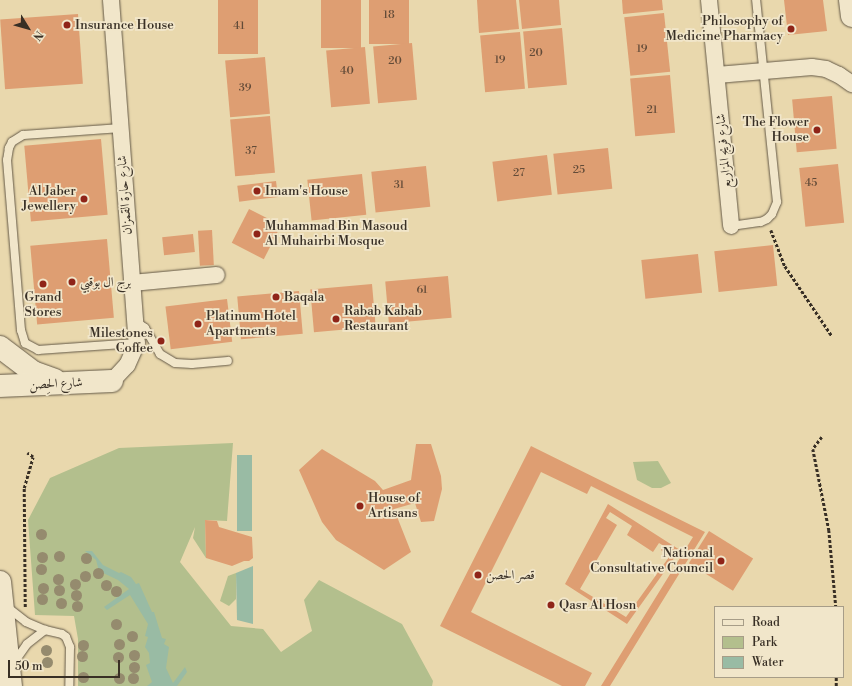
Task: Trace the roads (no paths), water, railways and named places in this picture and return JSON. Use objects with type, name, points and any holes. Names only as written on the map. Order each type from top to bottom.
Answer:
[{"type":"main road","points":[[850,0],[852,16]]},
{"type":"main road","points":[[0,347],[33,372],[68,383]]},
{"type":"main road","name":"شارع الحِصن","points":[[0,386],[112,381]]},
{"type":"main road","points":[[1,591],[10,680]]},
{"type":"street","name":"شارع حارة القمزان","points":[[111,0],[137,343],[127,365],[120,375],[112,381]]},
{"type":"street","name":"شارع فريج المزاريع","points":[[709,0],[731,226]]},
{"type":"street","points":[[717,75],[812,67],[826,69],[839,75],[852,84]]},
{"type":"street","points":[[132,283],[217,275]]},
{"type":"lane","points":[[731,226],[761,222],[767,219],[772,214],[777,202],[756,0]]},
{"type":"lane","points":[[121,128],[23,135],[12,142],[7,154],[7,160],[21,330],[25,343],[38,350],[137,343]]},
{"type":"lane","points":[[135,321],[145,328],[155,348],[160,354],[175,363],[183,364],[228,361]]},
{"type":"lane","points":[[1,591],[9,609],[26,622],[45,630],[62,634],[69,642],[69,686]]},
{"type":"lane","points":[[10,680],[17,658],[27,644],[45,630]]},
{"type":"water","points":[[237,455],[252,455],[252,531],[237,531]]},
{"type":"water","points":[[85,551],[92,551],[103,565],[131,577],[136,584],[139,583],[152,612],[154,612],[162,638],[166,639],[164,644],[169,647],[166,668],[173,683],[185,667],[187,672],[177,686],[147,686],[152,682],[146,665],[150,663],[149,653],[145,647],[148,637],[145,636],[148,624],[130,595],[107,610],[104,607],[129,589],[118,580],[99,571],[96,560]]},
{"type":"water","points":[[253,566],[253,624],[237,620],[236,573]]},
{"type":"place","name":"Insurance House","points":[[67,25]]},
{"type":"place","name":"Philosophy of Medicine Pharmacy","points":[[791,29]]},
{"type":"place","name":"The Flower House","points":[[817,130]]},
{"type":"place","name":"Imam's House","points":[[257,191]]},
{"type":"place","name":"Al Jaber Jewellery","points":[[84,199]]},
{"type":"place","name":"Muhammad Bin Masoud Al Muhairbi Mosque","points":[[257,234]]},
{"type":"place","name":"برج ال بوقبي","points":[[72,282]]},
{"type":"place","name":"Grand Stores","points":[[43,284]]},
{"type":"place","name":"Baqala","points":[[276,297]]},
{"type":"place","name":"Rabab Kabab Restaurant","points":[[336,319]]},
{"type":"place","name":"Platinum Hotel Apartments","points":[[198,324]]},
{"type":"place","name":"Milestones Coffee","points":[[161,341]]},
{"type":"place","name":"House of Artisans","points":[[360,506]]},
{"type":"place","name":"National Consultative Council","points":[[721,561]]},
{"type":"place","name":"قصر الحصن","points":[[478,575]]},
{"type":"place","name":"Qasr Al Hosn","points":[[551,605]]}]
